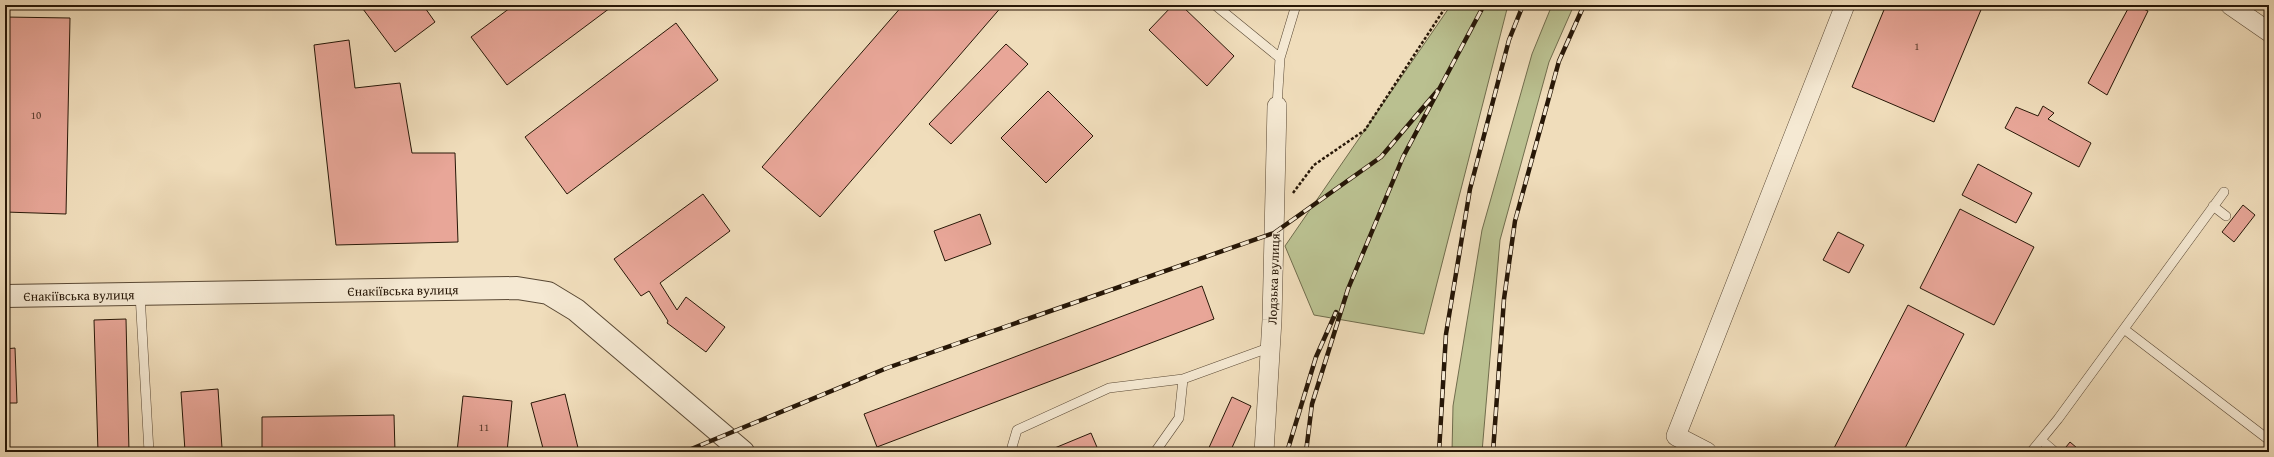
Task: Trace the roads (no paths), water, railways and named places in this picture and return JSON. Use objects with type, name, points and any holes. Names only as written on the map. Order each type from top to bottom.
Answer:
[{"type":"street","points":[[1707,452],[1676,436],[1845,5]]},
{"type":"street","points":[[2230,5],[2269,32]]},
{"type":"street","name":"Лодзька вулиця","points":[[1264,452],[1270,347],[1277,106]]},
{"type":"street","name":"Єнакіївська вулиця","points":[[5,296],[517,288],[548,293],[576,310],[743,452]]},
{"type":"lane","points":[[1215,5],[1280,58]]},
{"type":"lane","points":[[1277,106],[1280,58],[1296,5]]},
{"type":"lane","points":[[2031,452],[2124,329],[2224,192]]},
{"type":"lane","points":[[2213,206],[2226,216]]},
{"type":"lane","points":[[140,294],[149,452]]},
{"type":"lane","points":[[2124,329],[2269,440]]},
{"type":"lane","points":[[1014,452],[1012,447],[1018,430],[1110,388],[1183,379],[1270,347]]},
{"type":"lane","points":[[1155,452],[1179,418],[1183,379]]},
{"type":"lane","points":[[2041,440],[2055,452]]},
{"type":"railway","points":[[1306,452],[1312,404],[1348,289],[1403,157],[1484,5]]},
{"type":"railway","points":[[1439,452],[1446,334],[1470,189],[1509,40],[1523,5]]},
{"type":"railway","points":[[1493,452],[1504,299],[1515,221],[1559,61],[1584,5]]},
{"type":"railway","points":[[684,452],[887,368],[1274,233],[1381,157],[1438,90]]},
{"type":"railway","points":[[1287,452],[1316,357],[1336,312]]}]
